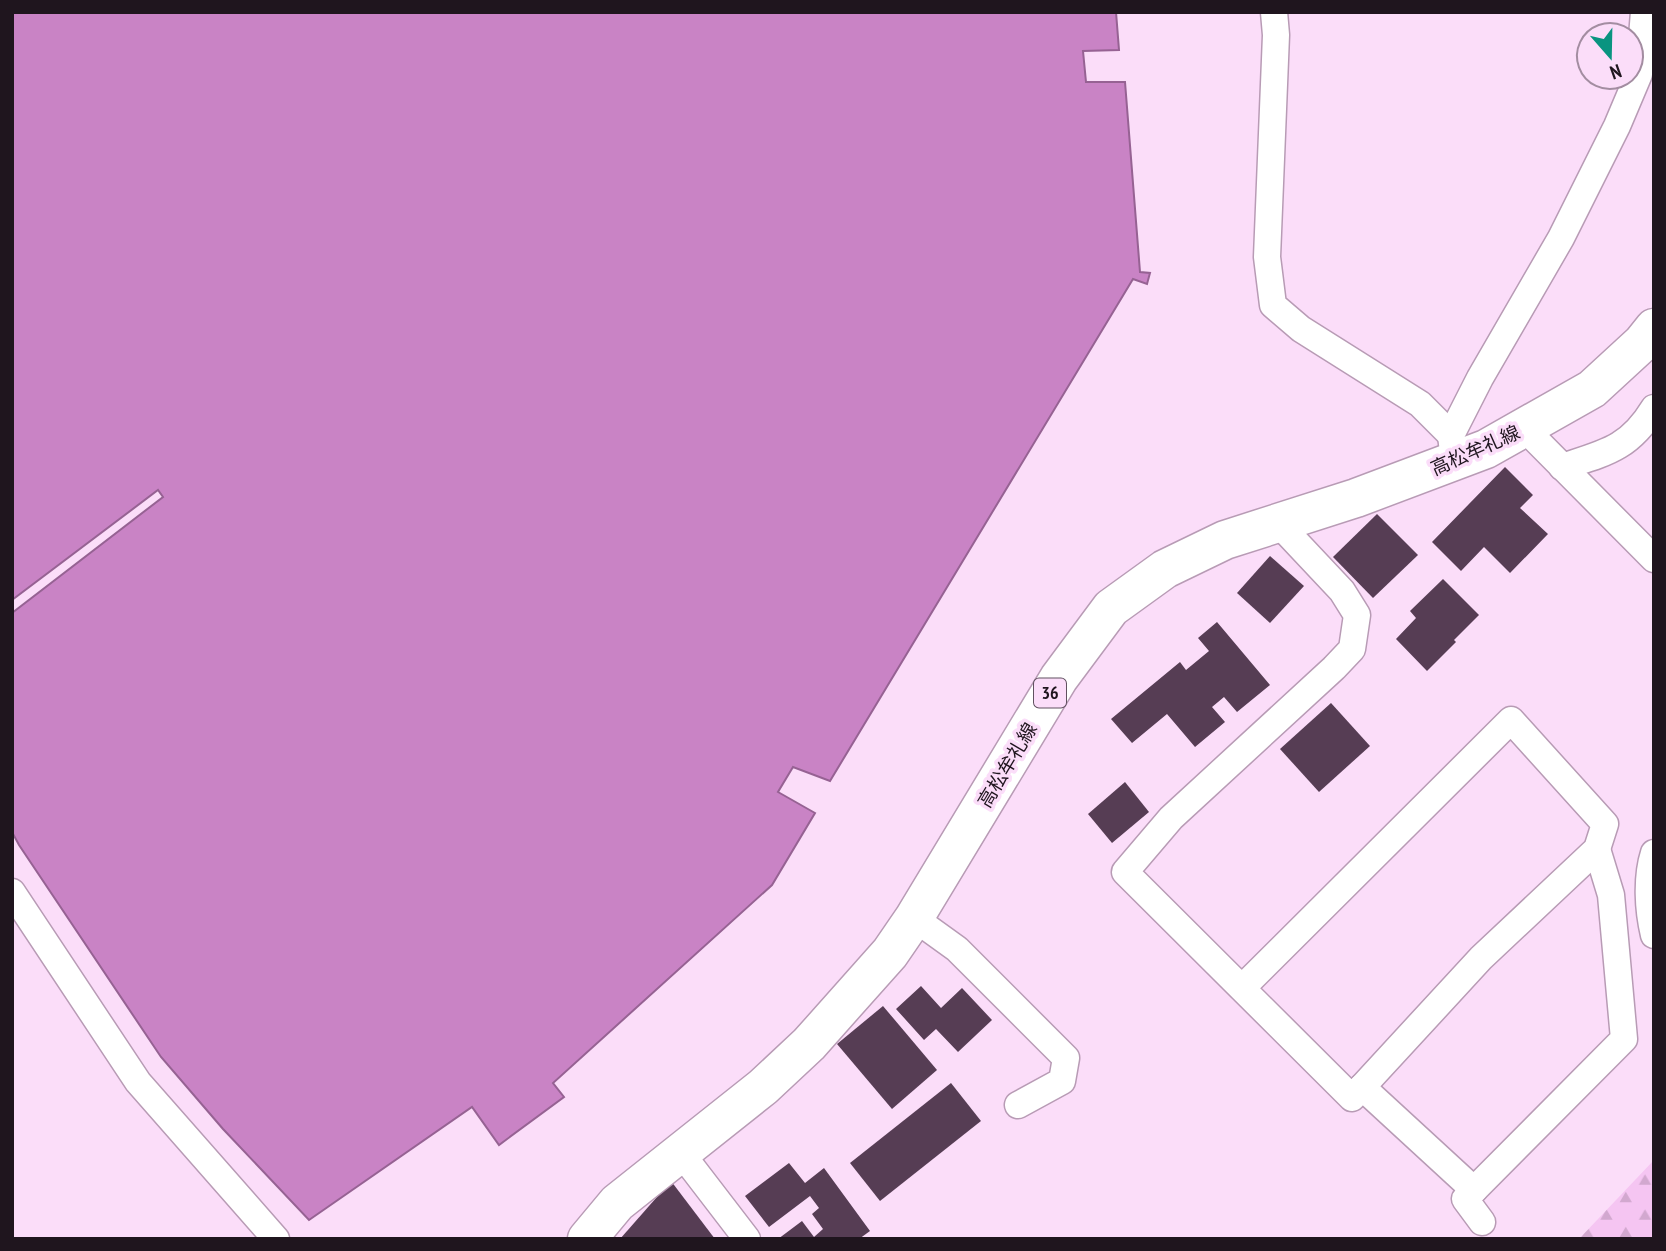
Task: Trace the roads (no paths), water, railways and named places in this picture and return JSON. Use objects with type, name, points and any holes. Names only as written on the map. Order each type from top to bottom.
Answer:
[{"type":"main road","name":"高松牟礼線","points":[[587,1239],[617,1203],[763,1087],[809,1044],[890,953],[914,918],[1059,678],[1111,608],[1164,569],[1225,540],[1356,498],[1453,448],[1486,449],[1592,389],[1642,343],[1654,328]]},
{"type":"street","points":[[1273,12],[1275,61],[1267,257],[1273,305],[1301,329],[1420,404],[1453,448]]},
{"type":"street","points":[[1453,448],[1480,378],[1561,238],[1617,126],[1639,74],[1644,12]]},
{"type":"street","points":[[1563,467],[1611,451],[1642,428],[1654,408]]},
{"type":"street","points":[[1524,428],[1654,558]]},
{"type":"street","points":[[1242,988],[1511,720],[1605,824],[1597,849],[1481,958],[1352,1098],[1125,872],[1171,818],[1335,668],[1352,649],[1357,614],[1342,591],[1278,523]]},
{"type":"street","points":[[1482,1222],[1465,1199],[1624,1039],[1611,895],[1597,849]]},
{"type":"street","points":[[1654,853],[1649,869],[1651,924],[1654,935]]},
{"type":"street","points":[[12,892],[138,1082],[276,1239]]},
{"type":"street","points":[[914,918],[957,950],[1066,1058],[1062,1081],[1018,1105]]},
{"type":"street","points":[[1362,1087],[1474,1190]]},
{"type":"street","points":[[681,1153],[747,1239]]}]
